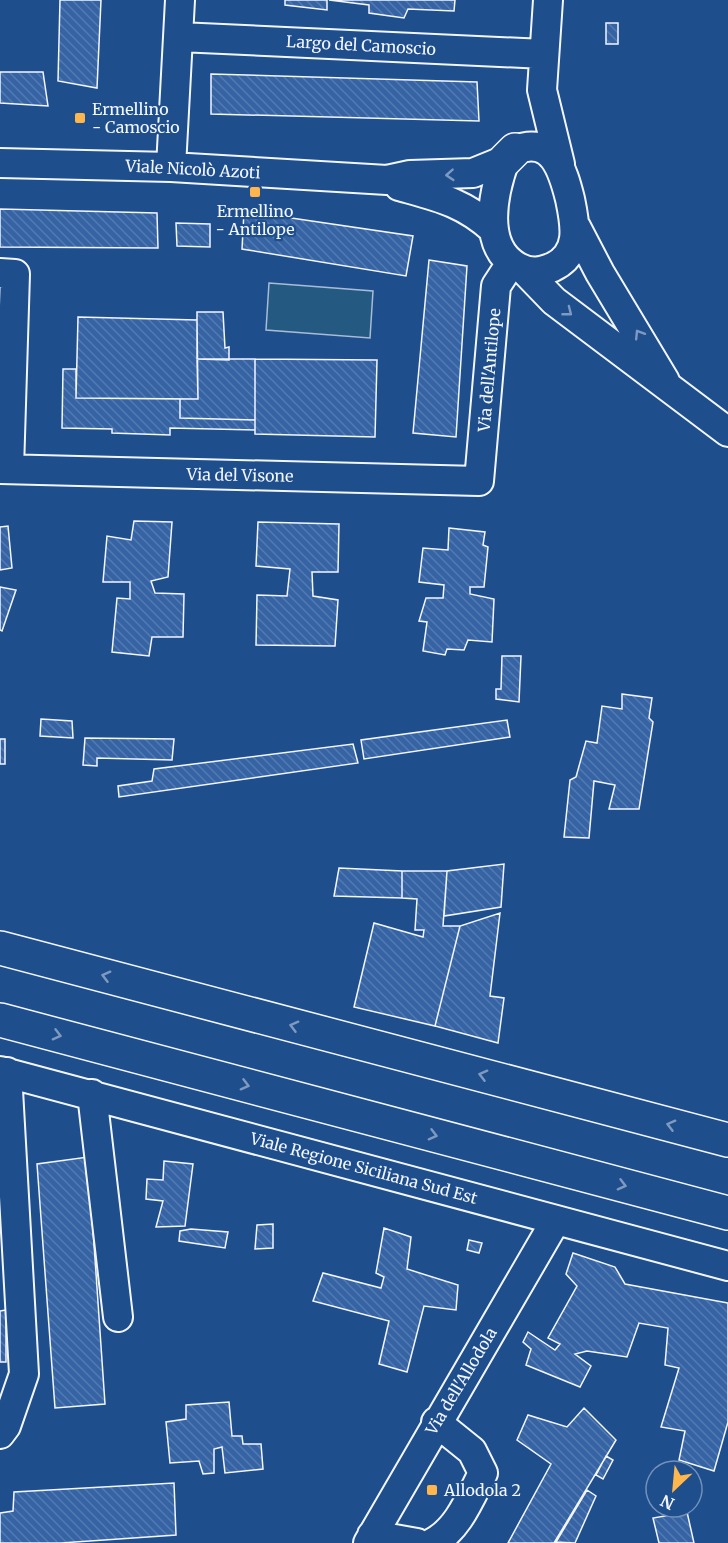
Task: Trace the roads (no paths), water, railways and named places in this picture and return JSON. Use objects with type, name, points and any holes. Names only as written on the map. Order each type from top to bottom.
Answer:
[{"type":"main road","points":[[0,948],[728,1140]]},
{"type":"main road","points":[[0,1020],[728,1213]]},
{"type":"street","points":[[171,167],[180,0]]},
{"type":"street","points":[[548,0],[542,90],[576,227],[667,385]]},
{"type":"street","name":"Largo del Camoscio","points":[[178,37],[544,54]]},
{"type":"street","points":[[542,90],[500,173],[493,230],[495,242],[554,301],[624,356],[667,385],[728,432]]},
{"type":"street","points":[[387,180],[410,175],[473,173],[525,146],[538,148],[551,155],[560,164]]},
{"type":"street","name":"Viale Nicolò Azoti","points":[[0,163],[171,167],[387,180]]},
{"type":"street","points":[[387,180],[451,200],[474,212],[493,230]]},
{"type":"street","points":[[518,267],[540,272],[556,265],[572,249],[576,227]]},
{"type":"street","name":"Via dell'Antilope","points":[[479,481],[496,286],[518,267]]},
{"type":"street","points":[[0,273],[15,274],[4,469]]},
{"type":"street","name":"Via del Visone","points":[[4,469],[479,481]]},
{"type":"street","points":[[0,1434],[6,1426],[24,1374],[4,1071]]},
{"type":"street","name":"Viale Regione Siciliana Sud Est","points":[[4,1071],[728,1266]]},
{"type":"street","points":[[92,1094],[118,1317]]},
{"type":"street","name":"Via dell'Allodola","points":[[370,1539],[436,1422],[556,1220]]},
{"type":"street","points":[[432,1543],[445,1536],[467,1505],[483,1473],[472,1451],[436,1422]]},
{"type":"street","points":[[370,1539],[417,1543]]},
{"type":"place","name":"Ermellino - Camoscio","points":[[80,118]]},
{"type":"place","name":"Ermellino - Antilope","points":[[255,192]]},
{"type":"place","name":"Allodola 2","points":[[432,1490]]}]
